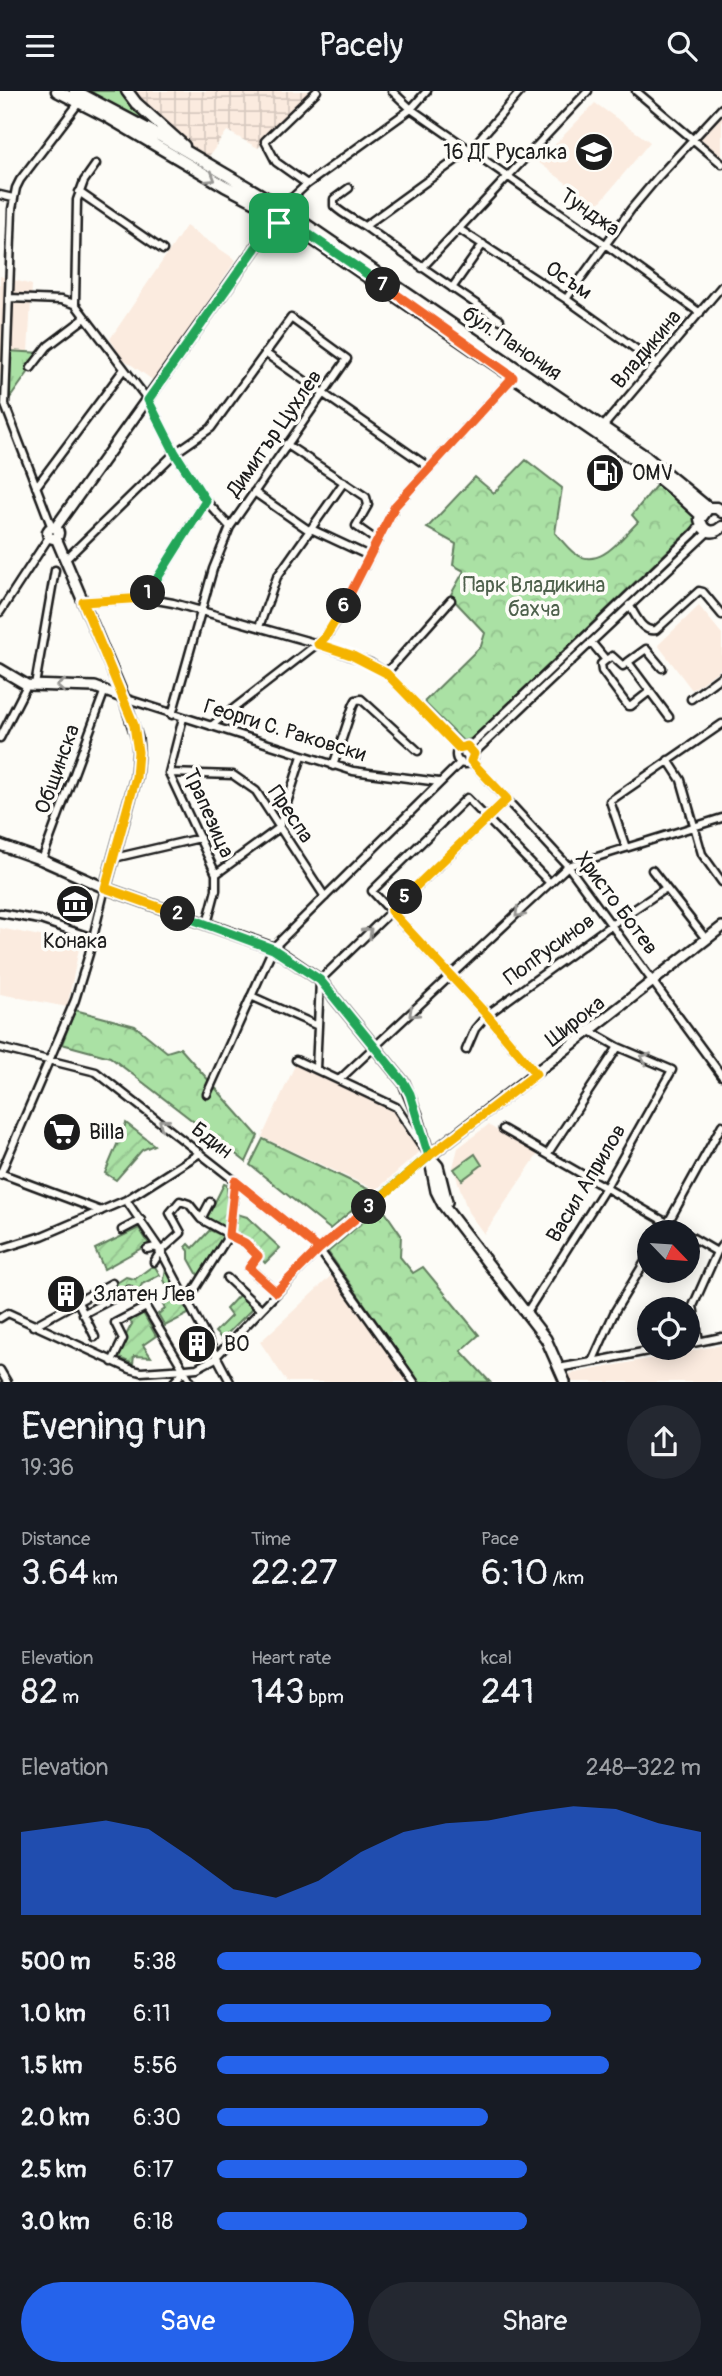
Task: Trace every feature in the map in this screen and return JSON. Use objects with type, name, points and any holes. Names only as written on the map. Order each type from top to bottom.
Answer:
[{"type":"main road","points":[[127,91],[136,103],[195,156]]},
{"type":"main road","name":"бул. Панония","points":[[75,94],[195,156],[266,198],[513,377],[654,463],[714,520]]},
{"type":"main road","name":"бул. Панония","points":[[75,94],[225,186],[283,210],[302,222],[600,430]]},
{"type":"street","points":[[307,184],[276,162],[265,141],[317,91]]},
{"type":"street","name":"Тунджа","points":[[392,91],[411,109],[700,313]]},
{"type":"street","points":[[0,612],[53,533],[283,210],[307,184],[411,109],[427,91]]},
{"type":"street","points":[[365,226],[471,149],[522,91]]},
{"type":"street","points":[[422,268],[589,91]]},
{"type":"street","points":[[636,91],[722,165]]},
{"type":"street","points":[[645,99],[652,91]]},
{"type":"street","points":[[75,94],[30,164],[13,198],[2,407],[124,698],[137,738],[138,765],[75,1000],[0,1174],[101,1211]]},
{"type":"street","points":[[566,299],[658,177],[722,108]]},
{"type":"street","points":[[96,163],[79,192],[72,302],[148,400],[175,453],[206,501],[230,527]]},
{"type":"street","points":[[349,187],[334,199],[334,206],[500,320]]},
{"type":"street","points":[[79,192],[163,250]]},
{"type":"street","points":[[0,195],[13,198]]},
{"type":"street","name":"Осъм","points":[[459,229],[566,299],[657,364]]},
{"type":"street","points":[[452,288],[483,244]]},
{"type":"street","name":"Владикина","points":[[600,430],[722,286]]},
{"type":"street","points":[[9,298],[72,302]]},
{"type":"street","points":[[30,368],[48,346],[85,318]]},
{"type":"street","name":"Димитър Цухлев","points":[[203,611],[213,569],[230,527],[347,359],[290,318],[265,353]]},
{"type":"street","points":[[66,559],[175,453],[211,428],[265,353],[430,468]]},
{"type":"street","points":[[36,488],[124,369]]},
{"type":"street","points":[[211,726],[326,636],[395,506],[513,377]]},
{"type":"street","points":[[286,445],[366,497],[368,505],[356,526],[376,540]]},
{"type":"street","points":[[259,627],[277,577],[344,482]]},
{"type":"street","points":[[254,492],[310,530],[369,556]]},
{"type":"street","points":[[145,598],[206,501]]},
{"type":"street","points":[[471,750],[591,642],[714,520]]},
{"type":"street","points":[[207,1094],[273,949],[439,782],[461,762],[471,761],[471,750],[694,533],[714,520]]},
{"type":"street","points":[[0,738],[31,685],[55,570]]},
{"type":"street","points":[[629,605],[650,631],[656,630],[699,591],[703,592],[722,615]]},
{"type":"street","points":[[83,602],[145,598],[203,611],[351,655],[386,673],[459,748],[471,750]]},
{"type":"street","points":[[386,673],[451,600]]},
{"type":"street","points":[[172,715],[203,611]]},
{"type":"street","points":[[591,642],[606,660]]},
{"type":"street","points":[[650,691],[628,706],[602,671],[601,664],[612,656],[623,666],[646,649],[662,668]]},
{"type":"street","points":[[628,662],[668,717]]},
{"type":"street","points":[[0,669],[31,685],[86,687],[105,690],[124,698]]},
{"type":"street","points":[[691,699],[722,676]]},
{"type":"street","name":"Общинска","points":[[42,860],[105,690]]},
{"type":"street","name":"Георги С. Раковски","points":[[124,698],[353,771],[439,782]]},
{"type":"street","points":[[333,765],[356,700],[366,702],[418,751]]},
{"type":"street","name":"Трапезица","points":[[183,717],[169,773],[216,874],[216,890],[207,924]]},
{"type":"street","points":[[626,848],[610,801],[722,724]]},
{"type":"street","points":[[459,748],[457,757],[461,762]]},
{"type":"street","points":[[216,874],[279,828],[302,756]]},
{"type":"street","points":[[668,760],[681,780],[702,854],[722,882]]},
{"type":"street","name":"Христо Ботев","points":[[471,761],[568,866],[722,1076]]},
{"type":"street","name":"Преспа","points":[[169,773],[233,775],[256,790],[325,897]]},
{"type":"street","points":[[536,1074],[487,1015],[372,891],[467,798],[550,883]]},
{"type":"street","points":[[316,1069],[320,980],[507,799]]},
{"type":"street","points":[[339,1080],[568,866],[722,818]]},
{"type":"street","points":[[114,858],[200,838]]},
{"type":"street","points":[[0,845],[105,888],[273,949],[320,980],[397,1072],[410,1094],[429,1156],[436,1191],[455,1222],[546,1339],[565,1382]]},
{"type":"street","points":[[652,870],[706,939]]},
{"type":"street","name":"ПопРусинов","points":[[466,1050],[475,1029],[487,1015],[666,888]]},
{"type":"street","points":[[0,913],[40,920],[93,938]]},
{"type":"street","name":"Широка","points":[[429,1156],[722,927]]},
{"type":"street","points":[[251,996],[318,1026]]},
{"type":"street","points":[[548,1153],[618,1047],[590,1031]]},
{"type":"street","name":"Васил Априлов","points":[[527,1312],[605,1186],[672,1070],[618,1047]]},
{"type":"street","name":"Бдин","points":[[0,1048],[104,1076],[235,1181],[319,1249],[414,1382]]},
{"type":"street","points":[[296,1060],[396,1107],[429,1156]]},
{"type":"street","points":[[671,1220],[722,1125]]},
{"type":"street","points":[[503,1129],[664,1220]]},
{"type":"street","points":[[0,1249],[42,1236],[126,1200],[200,1153]]},
{"type":"street","points":[[0,1318],[8,1313],[112,1362],[141,1372],[197,1368],[208,1363],[319,1249],[429,1156]]},
{"type":"street","points":[[187,1302],[229,1235],[235,1181]]},
{"type":"street","points":[[126,1200],[161,1251],[230,1382]]},
{"type":"street","points":[[155,1262],[161,1251],[181,1233],[170,1213],[180,1201],[189,1204],[201,1219],[245,1243],[258,1256],[249,1268],[276,1292]]},
{"type":"street","points":[[201,1219],[210,1202]]},
{"type":"street","points":[[122,1230],[141,1220]]},
{"type":"street","points":[[700,1242],[717,1252]]},
{"type":"street","points":[[697,1297],[722,1245]]},
{"type":"street","points":[[146,1249],[155,1247],[161,1251]]},
{"type":"street","points":[[592,1362],[615,1311],[637,1275]]},
{"type":"street","points":[[227,1278],[260,1309]]},
{"type":"street","points":[[33,1326],[112,1283]]},
{"type":"street","points":[[83,1314],[129,1290]]},
{"type":"street","points":[[78,1302],[95,1337]]},
{"type":"street","points":[[112,1362],[123,1339],[116,1323],[146,1307],[186,1369],[191,1382]]},
{"type":"street","points":[[700,1342],[722,1337]]},
{"type":"street","points":[[558,1368],[637,1353]]},
{"type":"street","points":[[558,1368],[558,1382]]},
{"type":"street","points":[[174,1382],[186,1369]]},
{"type":"street","points":[[0,1370],[7,1382]]},
{"type":"shaded area","points":[[127,91],[317,91],[258,148],[227,131],[205,162]]},
{"type":"shaded area","name":"16 ДГ Русалка","points":[[595,103],[650,142],[597,206],[538,162]]},
{"type":"shaded area","points":[[722,114],[722,158],[700,138]]},
{"type":"shaded area","points":[[186,226],[236,260],[154,381],[122,358],[110,339]]},
{"type":"shaded area","points":[[0,276],[32,285],[28,352],[7,351],[5,376],[0,374]]},
{"type":"shaded area","points":[[699,606],[722,634],[722,668],[692,690],[658,645]]},
{"type":"shaded area","points":[[0,928],[80,944],[67,1007],[0,994]]},
{"type":"shaded area","points":[[297,1061],[395,1105],[423,1149],[376,1190],[262,1137]]},
{"type":"shaded area","points":[[488,1125],[538,1154],[484,1234],[468,1212],[453,1167],[458,1148]]},
{"type":"shaded area","points":[[333,1274],[410,1382],[287,1382],[260,1342]]},
{"type":"shaded area","points":[[722,1345],[722,1382],[571,1382],[569,1374],[643,1360],[700,1360],[700,1349]]},
{"type":"green space","points":[[87,91],[127,91],[195,156],[84,95]]},
{"type":"green space","points":[[7,351],[42,353],[5,405]]},
{"type":"green space","name":"Парк Владикина бахча","points":[[526,460],[562,488],[555,533],[571,551],[584,557],[601,555],[617,544],[638,522],[632,515],[658,483],[698,517],[698,522],[471,739],[463,741],[424,702],[481,646],[485,633],[450,596],[464,571],[453,565],[456,544],[427,528],[475,477],[494,493]]},
{"type":"green space","points":[[75,1010],[135,1026],[167,1052],[180,1048],[258,1136],[246,1162],[110,1057],[62,1044]]},
{"type":"green space","points":[[126,1123],[154,1145],[142,1150],[116,1180],[105,1173]]},
{"type":"green space","points":[[263,1139],[374,1192],[330,1229],[250,1165]]},
{"type":"green space","points":[[475,1154],[482,1165],[462,1180],[454,1169]]},
{"type":"green space","points":[[224,1184],[227,1185],[228,1230],[206,1220]]},
{"type":"green space","points":[[381,1206],[401,1235],[400,1257],[413,1273],[423,1267],[479,1335],[461,1351],[490,1382],[419,1382],[328,1252]]},
{"type":"green space","points":[[237,1214],[247,1217],[280,1248],[265,1263],[248,1244],[232,1232]]},
{"type":"green space","points":[[139,1228],[149,1244],[104,1269],[95,1249]]},
{"type":"green space","points":[[210,1230],[225,1237],[199,1277],[186,1247],[189,1244],[193,1248]]},
{"type":"green space","points":[[154,1265],[160,1275],[142,1284],[138,1293],[127,1286],[102,1300],[100,1294],[126,1277],[135,1279]]},
{"type":"green space","points":[[166,1268],[190,1313],[165,1326],[158,1314],[165,1309],[161,1301],[172,1295],[164,1280]]},
{"type":"green space","points":[[240,1294],[254,1307],[222,1339],[215,1332],[231,1316],[226,1309]]},
{"type":"green space","points":[[143,1313],[156,1336],[143,1345],[151,1357],[134,1356],[133,1364],[117,1357],[132,1324],[130,1321]]},
{"type":"place","name":"16 ДГ Русалка","points":[[594,152]]},
{"type":"place","name":"OMV","points":[[605,473]]},
{"type":"place","name":"Конака","points":[[75,904]]},
{"type":"place","name":"Billa","points":[[62,1132]]},
{"type":"place","name":"Златен Лев","points":[[66,1294]]},
{"type":"place","name":"ВО","points":[[197,1344]]},
{"type":"route","points":[[279,223],[268,230],[148,400],[175,453],[206,501],[145,598],[83,602],[124,698],[137,738],[136,777],[105,888],[273,949],[320,980],[404,1083],[410,1094],[429,1156],[319,1249],[276,1292],[249,1268],[258,1256],[245,1243],[229,1235],[235,1181],[319,1249],[359,1216],[429,1156],[536,1074],[487,1015],[391,911],[507,799],[471,761],[474,754],[472,749],[467,746],[459,748],[386,673],[370,663],[318,644],[340,614],[395,506],[513,377],[301,230],[286,221],[279,223]]}]
